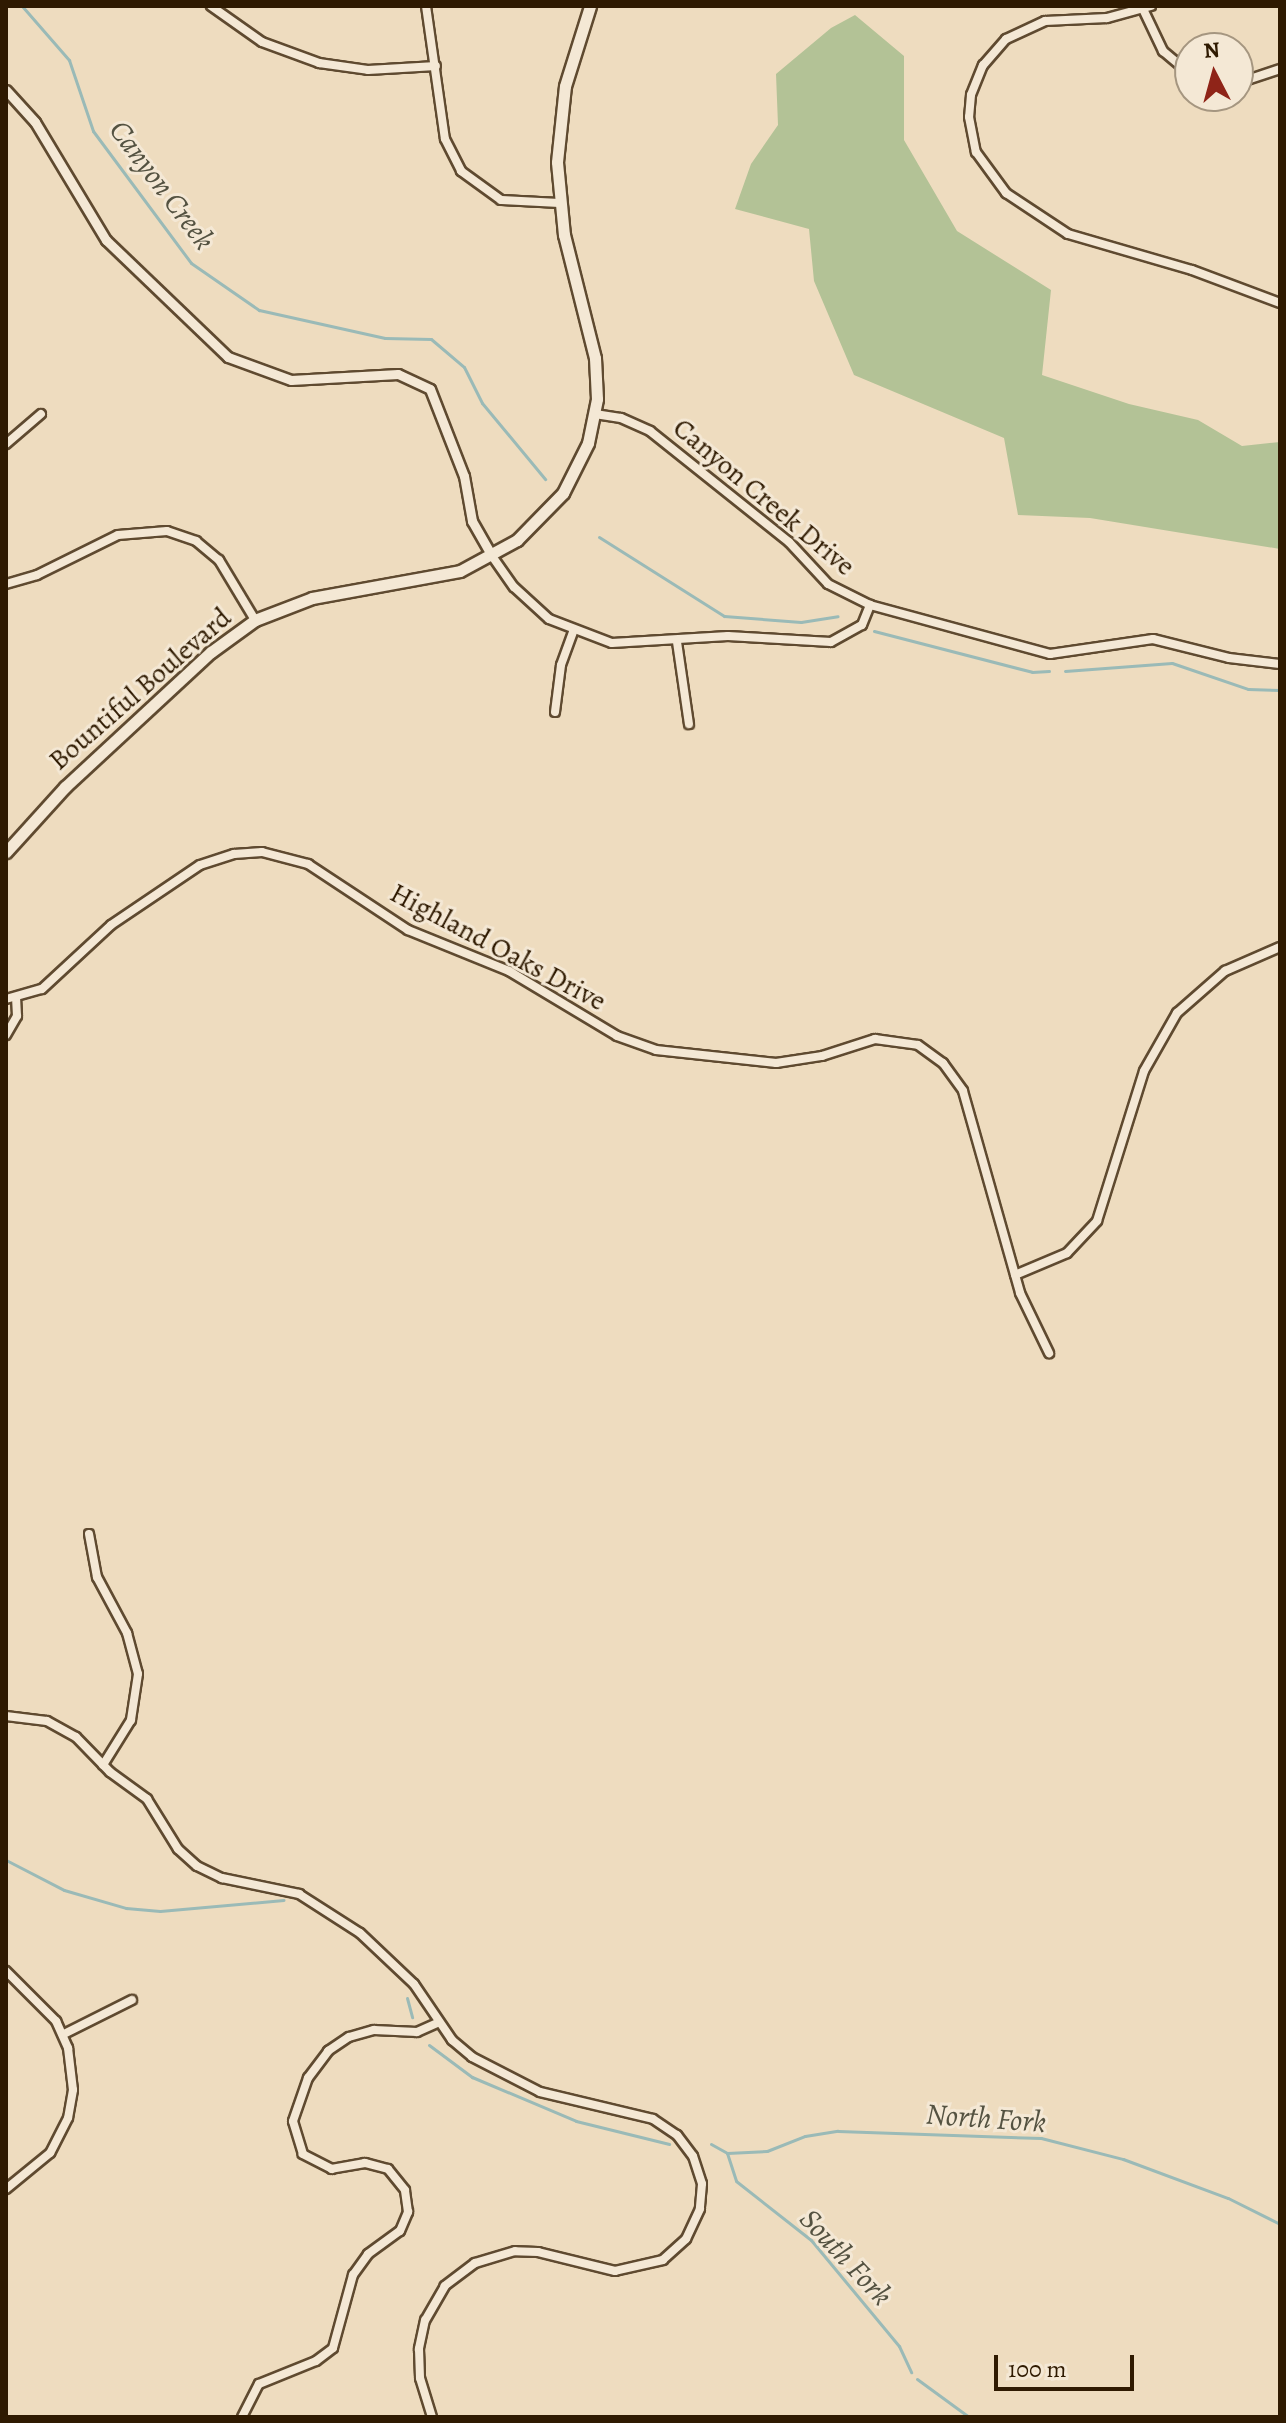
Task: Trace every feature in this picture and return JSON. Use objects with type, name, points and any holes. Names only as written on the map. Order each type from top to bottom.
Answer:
[{"type":"main road","name":"Bountiful Boulevard","points":[[6,852],[65,787],[211,652],[255,620],[321,596],[444,576],[492,556],[531,529],[563,493],[583,456],[595,414],[595,358],[573,284],[560,203],[561,112],[590,6]]},
{"type":"street","points":[[211,6],[262,42],[319,63],[368,70],[436,66]]},
{"type":"street","points":[[426,6],[445,139],[461,171],[501,200],[560,203]]},
{"type":"street","points":[[1174,60],[1163,51],[1147,8],[1107,18],[1045,21],[1006,39],[983,65],[971,95],[969,117],[976,152],[1006,193],[1068,234],[1192,270],[1280,303]]},
{"type":"street","points":[[1254,78],[1280,69]]},
{"type":"street","points":[[6,90],[35,122],[106,240],[228,357],[291,380],[398,374],[430,389],[464,476],[472,521],[492,556],[531,604],[573,632],[628,645],[728,636],[831,642],[862,625],[870,605]]},
{"type":"street","points":[[6,444],[41,414]]},
{"type":"street","name":"Canyon Creek Drive","points":[[595,414],[621,418],[650,431],[789,542],[828,584],[870,605],[1050,654],[1153,639],[1240,660],[1280,664]]},
{"type":"street","points":[[6,584],[37,575],[118,535],[167,531],[196,541],[219,560],[255,620]]},
{"type":"street","points":[[555,712],[561,665],[573,632]]},
{"type":"street","points":[[677,642],[689,724]]},
{"type":"street","name":"Highland Oaks Drive","points":[[6,999],[42,989],[111,925],[200,865],[247,853],[292,858],[318,869],[408,930],[509,971],[642,1046],[776,1063],[822,1056],[875,1039],[901,1040],[927,1050],[950,1070],[963,1091],[1015,1275],[1049,1353]]},
{"type":"street","points":[[1015,1275],[1067,1253],[1097,1221],[1144,1071],[1170,1022],[1225,971],[1280,947]]},
{"type":"street","points":[[6,1035],[17,1016],[16,998]]},
{"type":"street","points":[[89,1534],[97,1577],[127,1633],[138,1674],[131,1720],[103,1765]]},
{"type":"street","points":[[6,1716],[62,1727],[153,1806],[178,1849],[197,1866],[222,1878],[289,1890],[331,1912],[400,1970],[439,2022],[472,2057],[525,2085],[577,2104],[645,2116],[669,2128],[693,2156],[702,2193],[692,2231],[672,2254],[654,2265],[615,2271],[546,2253],[515,2251],[483,2259],[455,2277],[434,2300],[420,2338],[419,2369],[432,2417]]},
{"type":"street","points":[[6,1971],[47,2008],[64,2034],[73,2074],[68,2118],[42,2162],[6,2189]]},
{"type":"street","points":[[64,2034],[132,2000]]},
{"type":"street","points":[[242,2417],[259,2384],[316,2361],[333,2348],[353,2275],[368,2254],[400,2231],[408,2212],[405,2190],[388,2169],[365,2163],[324,2167],[303,2154],[293,2121],[303,2088],[322,2058],[349,2037],[374,2030],[417,2032],[439,2022]]},
{"type":"green space","points":[[855,15],[904,56],[904,140],[957,231],[1051,290],[1042,375],[1129,404],[1198,420],[1242,446],[1280,442],[1280,549],[1090,518],[1018,515],[1004,438],[854,375],[814,281],[809,229],[735,209],[751,164],[778,125],[776,74],[831,28]]},
{"type":"waterway","name":"Canyon Creek","points":[[22,6],[69,60],[93,131],[191,263],[259,310],[385,338],[431,339],[464,367],[482,403],[545,479]]},
{"type":"waterway","name":"Canyon Creek","points":[[599,537],[724,616],[801,622],[838,616]]},
{"type":"waterway","name":"Canyon Creek","points":[[874,631],[1032,672],[1049,671]]},
{"type":"waterway","name":"Canyon Creek","points":[[1065,671],[1172,663],[1248,689],[1280,690]]},
{"type":"waterway","points":[[6,1860],[64,1890],[126,1908],[160,1911],[284,1900]]},
{"type":"waterway","points":[[407,1998],[412,2017]]},
{"type":"waterway","points":[[429,2045],[472,2077],[576,2121],[669,2144]]},
{"type":"waterway","name":"North Fork","points":[[727,2153],[767,2151],[805,2136],[838,2131],[1041,2138],[1123,2159],[1228,2198],[1280,2224]]},
{"type":"waterway","name":"South Fork","points":[[711,2144],[727,2153],[736,2181],[811,2240],[899,2346],[911,2372]]},
{"type":"waterway","name":"South Fork","points":[[917,2379],[969,2417]]}]
